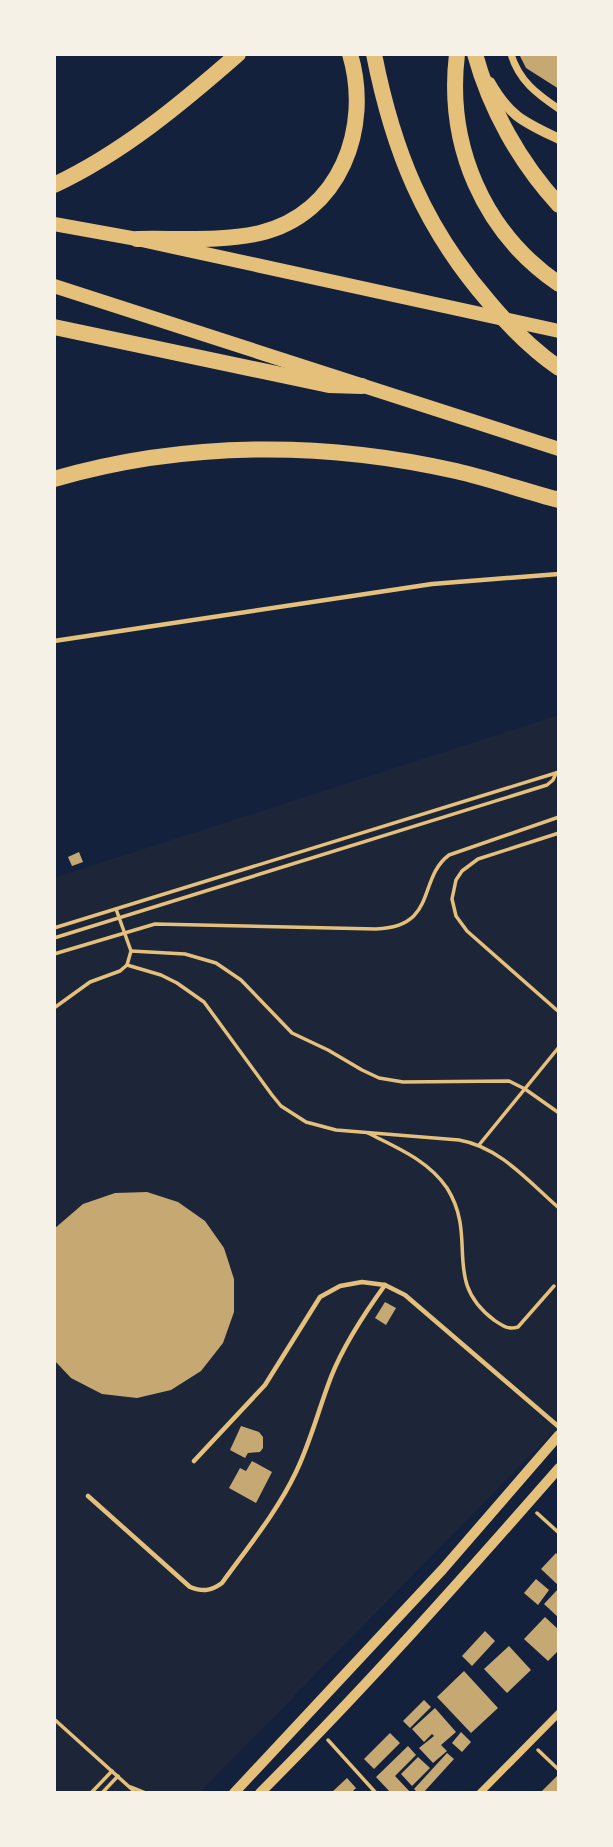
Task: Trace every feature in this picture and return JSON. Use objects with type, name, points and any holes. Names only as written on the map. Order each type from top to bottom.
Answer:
[{"type":"highway","points":[[54,185],[109,154],[157,121],[238,54]]},
{"type":"highway","points":[[137,239],[237,238],[264,232],[289,222],[311,206],[330,186],[345,163],[354,137],[359,110],[357,82],[350,54]]},
{"type":"highway","points":[[374,54],[384,104],[403,164],[430,221],[465,274],[506,321],[559,368]]},
{"type":"highway","points":[[457,54],[455,109],[469,172],[482,201],[499,228],[520,252],[559,285]]},
{"type":"highway","points":[[477,54],[497,114],[520,155],[559,205]]},
{"type":"highway","points":[[54,327],[329,385],[362,386]]},
{"type":"highway","points":[[54,479],[108,465],[160,457],[226,450],[284,450],[354,454],[457,471],[559,500]]},
{"type":"main road","points":[[54,224],[137,239],[559,331]]},
{"type":"main road","points":[[54,286],[559,449]]},
{"type":"street","points":[[477,54],[505,106],[524,123],[559,139]]},
{"type":"street","points":[[512,54],[523,80],[535,93],[559,110]]},
{"type":"street","points":[[234,1793],[443,1569],[559,1435]]},
{"type":"street","points":[[260,1793],[321,1732],[559,1468]]},
{"type":"street","points":[[480,1793],[559,1713]]},
{"type":"lane","points":[[54,641],[432,584],[559,574]]},
{"type":"lane","points":[[194,1461],[265,1385],[320,1297],[351,1283],[385,1285],[405,1295],[559,1427]]},
{"type":"lane","points":[[89,1496],[190,1587],[201,1591],[213,1589],[222,1583],[286,1492],[305,1452],[343,1351],[362,1317],[385,1285]]},
{"type":"path","points":[[54,928],[557,772]]},
{"type":"path","points":[[54,938],[547,785],[554,780],[557,772]]},
{"type":"path","points":[[54,954],[155,924],[387,929],[398,926],[415,915],[426,898],[440,864],[449,855],[559,817]]},
{"type":"path","points":[[559,833],[470,864],[456,880],[452,899],[456,916],[467,931],[559,1012]]},
{"type":"path","points":[[54,1008],[90,982],[120,971],[127,965],[131,951],[116,909]]},
{"type":"path","points":[[131,951],[185,954],[216,963],[241,980],[292,1033],[340,1055],[379,1078],[403,1082],[509,1081],[559,1113]]},
{"type":"path","points":[[127,965],[177,982],[204,1002],[272,1096],[293,1115],[321,1127],[459,1140],[479,1145],[501,1158],[559,1208]]},
{"type":"path","points":[[479,1145],[559,1047]]},
{"type":"path","points":[[366,1132],[425,1164],[452,1196],[461,1222],[464,1280],[471,1297],[483,1311],[505,1327],[518,1327],[554,1286]]},
{"type":"path","points":[[527,1505],[559,1533]]},
{"type":"path","points":[[54,1719],[136,1793]]},
{"type":"path","points":[[321,1732],[376,1793]]},
{"type":"path","points":[[530,1742],[559,1770]]},
{"type":"path","points":[[91,1793],[112,1771]]},
{"type":"path","points":[[102,1793],[118,1776]]},
{"type":"path","points":[[129,1787],[146,1793]]},
{"type":"shaded area","points":[[559,715],[559,1426],[199,1793],[54,1793],[54,878]]},
{"type":"building","points":[[519,54],[559,54],[559,89],[526,68]]},
{"type":"building","points":[[79,852],[83,862],[72,866],[68,857]]},
{"type":"building","points":[[147,1192],[178,1202],[205,1221],[224,1248],[234,1279],[234,1312],[223,1343],[201,1371],[171,1390],[137,1398],[102,1394],[71,1378],[54,1360],[54,1229],[83,1204],[115,1193]]},
{"type":"building","points":[[385,1302],[396,1308],[386,1325],[375,1318]]},
{"type":"building","points":[[241,1426],[259,1432],[263,1437],[263,1448],[260,1452],[248,1453],[245,1458],[230,1450]]},
{"type":"building","points":[[252,1461],[272,1472],[256,1503],[229,1488],[240,1468],[246,1471]]},
{"type":"building","points":[[556,1553],[559,1556],[559,1586],[541,1569]]},
{"type":"building","points":[[536,1579],[549,1590],[538,1605],[524,1593]]},
{"type":"building","points":[[559,1588],[559,1618],[544,1604]]},
{"type":"building","points":[[545,1617],[559,1630],[559,1650],[548,1661],[524,1639]]},
{"type":"building","points":[[485,1631],[495,1641],[472,1666],[462,1656]]},
{"type":"building","points":[[509,1646],[531,1670],[507,1693],[484,1669]]},
{"type":"building","points":[[464,1671],[498,1708],[471,1733],[437,1697]]},
{"type":"building","points":[[424,1700],[431,1707],[410,1728],[403,1721]]},
{"type":"building","points":[[435,1708],[456,1732],[441,1745],[447,1751],[433,1763],[419,1748],[434,1736],[432,1734],[424,1742],[412,1729]]},
{"type":"building","points":[[461,1732],[471,1742],[462,1752],[452,1743]]},
{"type":"building","points":[[390,1733],[400,1743],[374,1769],[364,1759]]},
{"type":"building","points":[[408,1746],[416,1755],[395,1776],[411,1793],[391,1793],[376,1777]]},
{"type":"building","points":[[447,1753],[454,1759],[423,1793],[418,1793],[414,1789]]},
{"type":"building","points":[[418,1757],[430,1768],[412,1786],[401,1774]]},
{"type":"building","points":[[557,1776],[559,1793],[540,1793]]},
{"type":"building","points":[[347,1778],[356,1788],[351,1793],[331,1793]]}]
